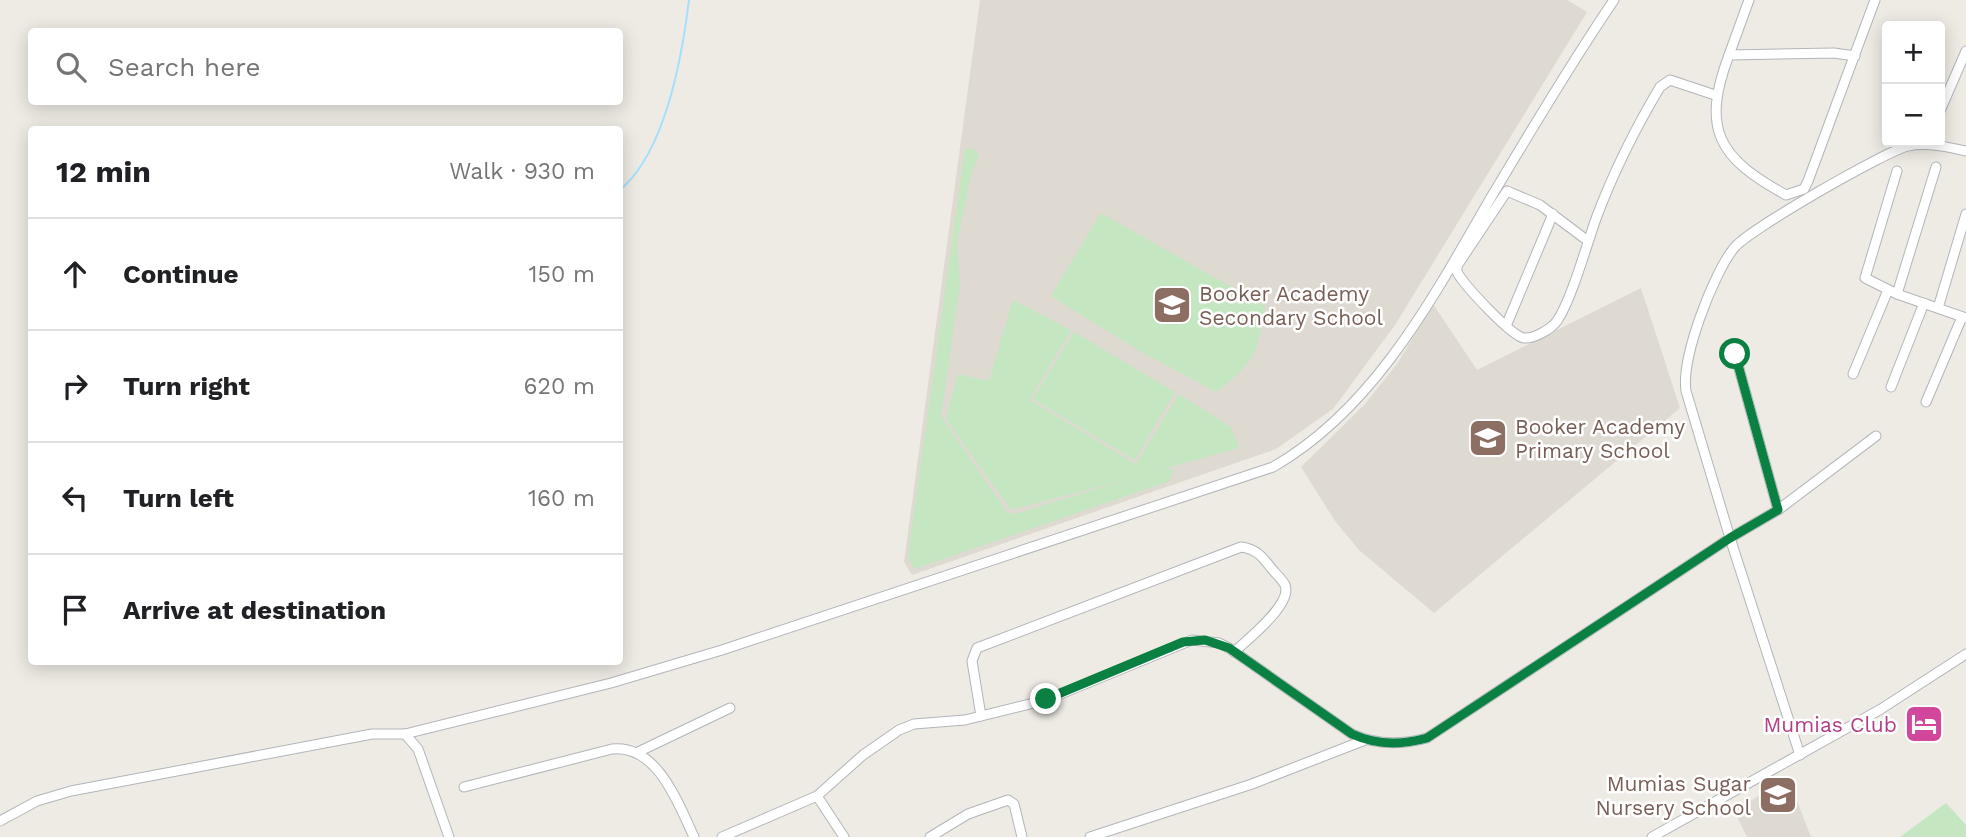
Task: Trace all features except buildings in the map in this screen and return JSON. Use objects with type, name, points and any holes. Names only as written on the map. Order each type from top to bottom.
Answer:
[{"type":"street","points":[[0,821],[37,801],[71,791],[372,734],[405,734],[611,683],[722,650],[1241,479],[1294,455],[1359,398],[1396,350],[1614,0]]},
{"type":"street","points":[[1749,0],[1715,95],[1716,119],[1733,157],[1761,181],[1786,195],[1797,194],[1808,181],[1874,0]]},
{"type":"street","points":[[1945,99],[1966,51]]},
{"type":"street","points":[[1729,55],[1786,53],[1855,56]]},
{"type":"street","points":[[1588,241],[1531,200],[1505,192],[1457,266],[1460,278],[1506,326],[1523,338],[1542,332],[1557,321],[1624,151],[1660,87],[1670,80],[1715,95]]},
{"type":"street","points":[[1800,755],[1730,538],[1684,376],[1692,342],[1732,251],[1800,203],[1902,148],[1922,145],[1966,151]]},
{"type":"street","points":[[1853,374],[1893,292],[1936,167]]},
{"type":"street","points":[[1897,171],[1865,275],[1868,282],[1964,317],[1926,402]]},
{"type":"street","points":[[1506,326],[1553,214]]},
{"type":"street","points":[[1938,308],[1966,214]]},
{"type":"street","points":[[1891,387],[1924,303]]},
{"type":"street","points":[[1735,354],[1778,510]]},
{"type":"street","points":[[722,837],[817,796],[863,755],[899,730],[914,724],[981,716],[1046,699],[1183,642],[1205,640],[1219,643],[1335,725],[1365,740],[1395,744],[1427,738],[1730,538],[1778,510],[1876,436]]},
{"type":"street","points":[[981,716],[972,661],[977,648],[1241,547],[1257,552],[1264,558],[1285,586],[1286,595],[1278,610],[1234,652]]},
{"type":"street","points":[[1652,837],[1881,709],[1966,654]]},
{"type":"street","points":[[638,751],[730,708]]},
{"type":"street","points":[[405,734],[418,749],[425,778],[449,837]]},
{"type":"street","points":[[1090,837],[1252,784],[1365,740]]},
{"type":"street","points":[[464,787],[612,749],[631,748],[638,751],[666,783],[694,837]]},
{"type":"street","points":[[817,796],[844,837]]},
{"type":"street","points":[[930,837],[968,814],[1008,800],[1014,804],[1022,837]]},
{"type":"shaded area","name":"Booker Academy Secondary School","points":[[980,0],[1567,0],[1587,12],[1395,325],[1333,409],[1276,449],[912,575],[904,562]]},
{"type":"shaded area","name":"Booker Academy Primary School","points":[[1641,288],[1680,408],[1434,613],[1359,550],[1335,521],[1301,467],[1364,405],[1397,364],[1433,304],[1477,370]]},
{"type":"shaded area","name":"Mumias Sugar Nursery School","points":[[1788,778],[1811,837],[1747,837],[1734,811]]},
{"type":"green space","points":[[965,149],[974,149],[979,156],[972,171],[957,241],[960,286],[941,416],[1007,512],[1015,514],[1129,479],[1011,510],[946,419],[958,374],[989,381],[1013,300],[1071,330],[1030,400],[1136,464],[1179,394],[1231,427],[1239,448],[1166,468],[1173,470],[1170,481],[914,569],[908,556]]},
{"type":"green space","points":[[1101,213],[1265,306],[1260,335],[1252,356],[1238,373],[1216,392],[1140,351],[1051,296]]},
{"type":"green space","points":[[1074,332],[1175,392],[1135,460],[1033,399]]},
{"type":"green space","points":[[1946,803],[1966,825],[1966,837],[1900,837]]},
{"type":"waterway","points":[[623,187],[636,173],[660,128],[676,75],[689,0]]},
{"type":"place","name":"Booker Academy Secondary School","points":[[1172,305]]},
{"type":"place","name":"Booker Academy Primary School","points":[[1488,438]]},
{"type":"place","name":"Mumias Club","points":[[1924,724]]},
{"type":"place","name":"Mumias Sugar Nursery School","points":[[1778,795]]},
{"type":"route","points":[[1046,699],[1183,642],[1205,640],[1229,648],[1335,725],[1365,740],[1395,744],[1427,738],[1472,711],[1730,538],[1754,527],[1778,510],[1735,354]]}]
